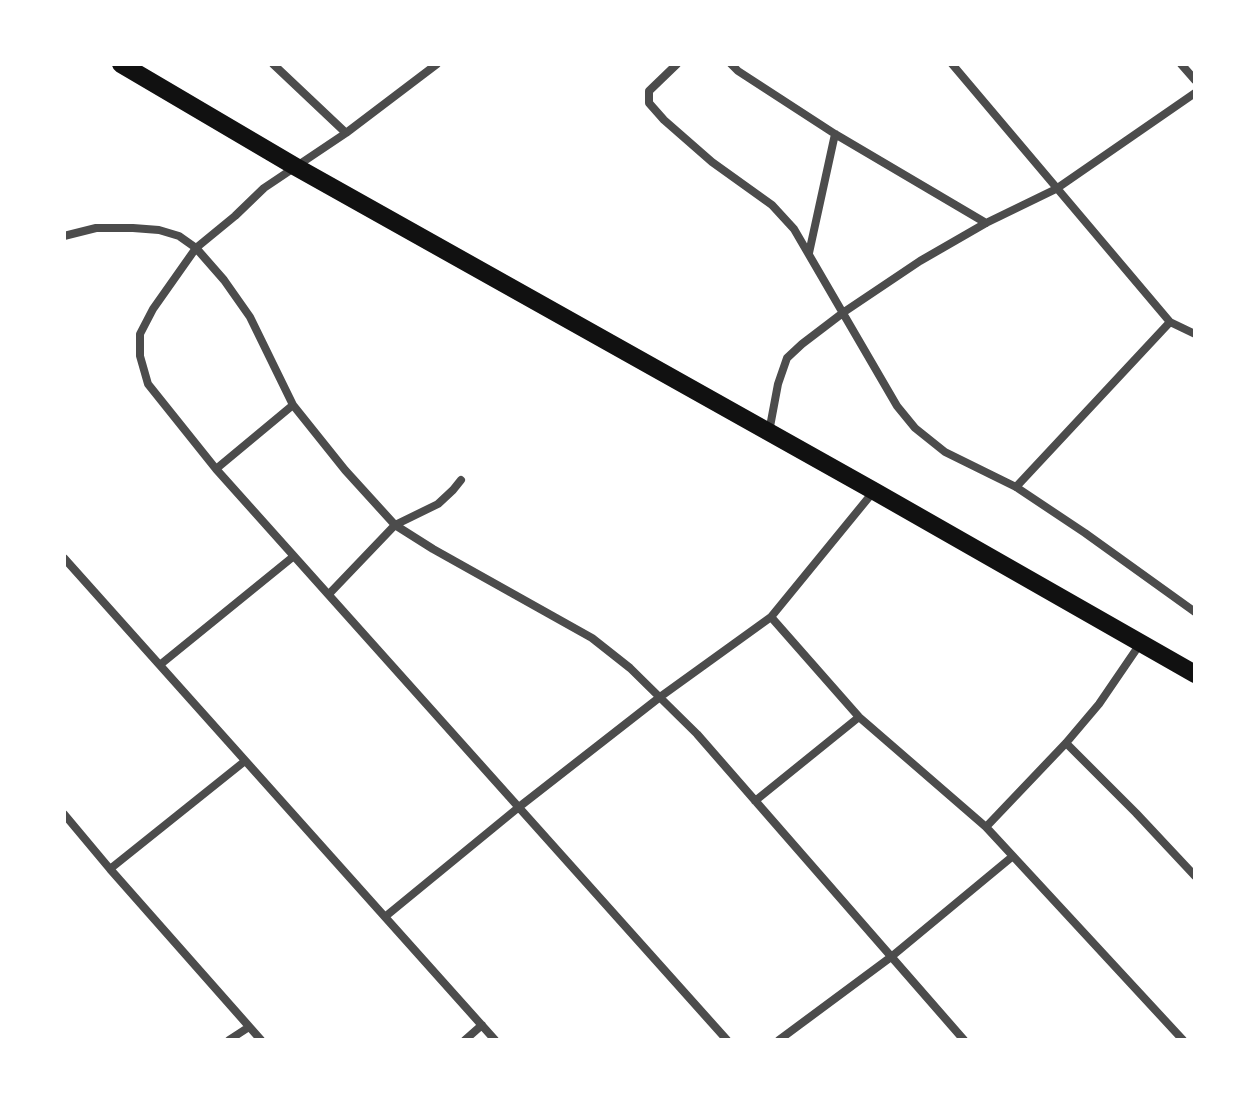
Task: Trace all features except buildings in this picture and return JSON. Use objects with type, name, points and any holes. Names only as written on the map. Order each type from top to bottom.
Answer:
[{"type":"highway","points":[[121,64],[296,167],[1195,674]]},
{"type":"street","points":[[273,64],[346,133]]},
{"type":"street","points":[[437,64],[346,133],[264,188],[196,248],[153,309],[140,334],[140,356],[148,384],[216,469],[727,1040]]},
{"type":"street","points":[[677,64],[649,91],[649,103],[712,162],[772,205],[794,229],[897,406],[915,428],[945,452],[1016,487],[1195,612]]},
{"type":"street","points":[[731,64],[835,134],[986,223]]},
{"type":"street","points":[[952,64],[1170,322],[1195,334]]},
{"type":"street","points":[[1181,64],[1195,80]]},
{"type":"street","points":[[769,432],[778,384],[787,358],[802,344],[920,261],[986,223],[1056,189],[1195,93]]},
{"type":"street","points":[[809,253],[835,134]]},
{"type":"street","points":[[64,236],[96,228],[159,230],[179,236],[196,248],[250,317],[293,405],[395,525],[592,638],[630,668],[697,734],[964,1040]]},
{"type":"street","points":[[1016,487],[1170,322]]},
{"type":"street","points":[[216,469],[293,405]]},
{"type":"street","points":[[329,594],[395,525],[438,504],[461,480]]},
{"type":"street","points":[[386,916],[660,697],[771,617],[874,491]]},
{"type":"street","points":[[161,664],[294,556]]},
{"type":"street","points":[[64,558],[495,1040]]},
{"type":"street","points":[[771,617],[859,717],[986,827],[1183,1040]]},
{"type":"street","points":[[986,827],[1099,704],[1141,643]]},
{"type":"street","points":[[755,801],[859,717]]},
{"type":"street","points":[[1066,743],[1195,876]]},
{"type":"street","points":[[110,869],[245,761]]},
{"type":"street","points":[[64,814],[261,1040]]},
{"type":"street","points":[[779,1040],[891,957],[1013,856]]},
{"type":"street","points":[[465,1040],[482,1025]]},
{"type":"street","points":[[229,1040],[249,1027]]}]
